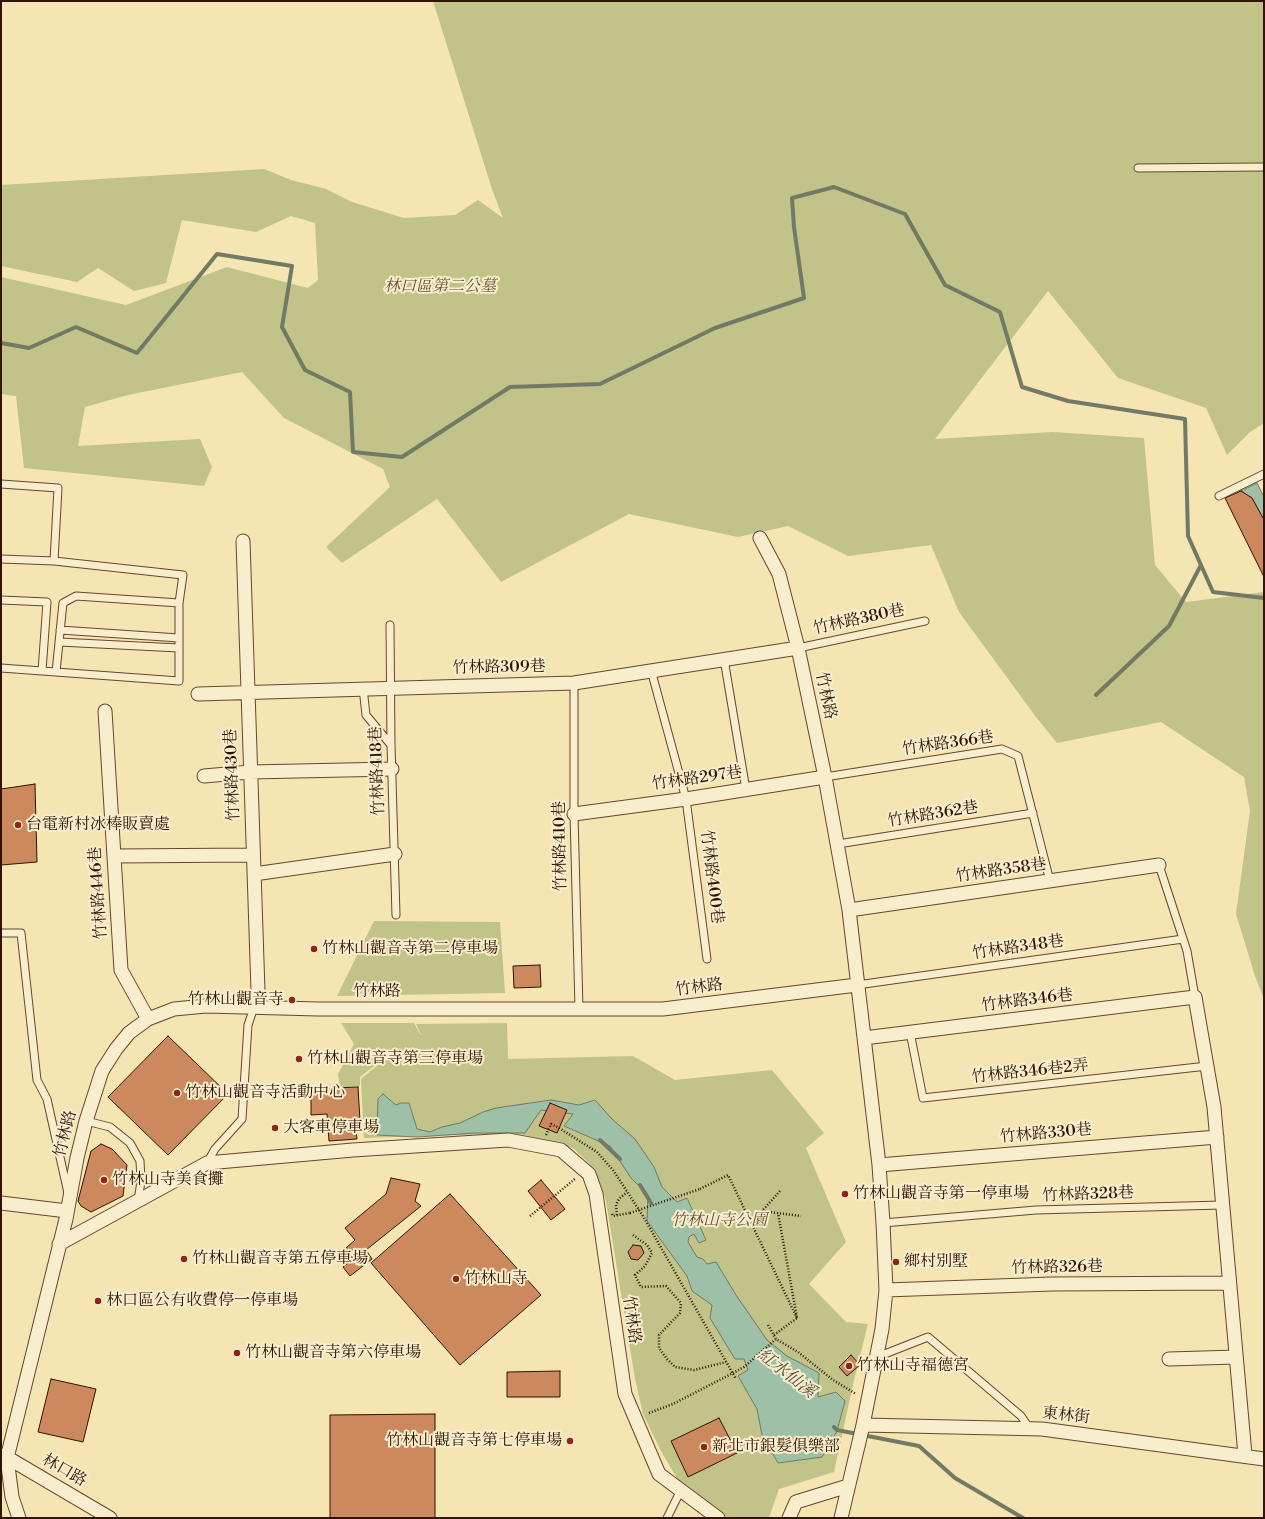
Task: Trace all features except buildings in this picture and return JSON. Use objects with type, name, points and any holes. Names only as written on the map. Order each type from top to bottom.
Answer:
[{"type":"street","name":"竹林路","points":[[760,538],[780,574],[798,648],[838,844],[849,910],[879,1165],[886,1290],[882,1329],[863,1425],[841,1518]]},
{"type":"street","name":"竹林路430巷","points":[[243,542],[258,991],[254,1007]]},
{"type":"street","name":"竹林路309巷","points":[[198,694],[390,687],[574,683],[798,648]]},
{"type":"street","name":"竹林路446巷","points":[[105,711],[121,970],[148,1019]]},
{"type":"street","points":[[204,776],[250,772],[392,769]]},
{"type":"street","name":"竹林路297巷","points":[[574,814],[686,799],[825,777]]},
{"type":"street","points":[[254,874],[394,854]]},
{"type":"street","points":[[114,856],[253,855]]},
{"type":"street","name":"竹林路358巷","points":[[849,910],[1159,864]]},
{"type":"street","name":"竹林路","points":[[19,1518],[12,1497],[3,1457],[59,1244],[86,1122],[102,1071],[116,1049],[129,1033],[148,1019],[174,1009],[206,1006],[318,1009],[663,1009],[857,985]]},
{"type":"street","points":[[1195,997],[1214,1107],[1245,1455]]},
{"type":"street","name":"竹林路346巷","points":[[864,1038],[1195,997]]},
{"type":"street","name":"竹林路330巷","points":[[879,1165],[1217,1137]]},
{"type":"street","name":"竹林路","points":[[59,1244],[207,1163],[353,1150],[508,1140],[561,1150],[589,1174],[596,1194],[625,1394],[659,1474],[718,1518]]},
{"type":"street","points":[[1,1203],[68,1205]]},
{"type":"street","name":"竹林路326巷","points":[[886,1290],[1052,1284],[1229,1283]]},
{"type":"street","points":[[1169,1359],[1236,1357]]},
{"type":"street","name":"東林街","points":[[863,1425],[1042,1430],[1245,1455],[1264,1459]]},
{"type":"street","name":"林口路","points":[[3,1457],[110,1518]]},
{"type":"street","points":[[788,1518],[796,1502],[848,1486]]},
{"type":"lane","points":[[1138,168],[1264,167]]},
{"type":"lane","points":[[1218,496],[1264,474]]},
{"type":"lane","points":[[1,484],[58,488],[54,561]]},
{"type":"lane","points":[[1,559],[54,561],[183,575],[179,603],[179,681],[1,668]]},
{"type":"lane","points":[[56,672],[62,603],[76,596],[179,603]]},
{"type":"lane","points":[[1,600],[47,602],[42,671]]},
{"type":"lane","name":"竹林路380巷","points":[[798,648],[925,621]]},
{"type":"lane","name":"竹林路418巷","points":[[390,625],[391,745],[396,915]]},
{"type":"lane","points":[[60,630],[178,638]]},
{"type":"lane","points":[[59,642],[178,648]]},
{"type":"lane","points":[[724,659],[746,790]]},
{"type":"lane","name":"竹林路400巷","points":[[652,670],[686,799],[707,959]]},
{"type":"lane","name":"竹林路410巷","points":[[574,683],[574,814],[579,1009]]},
{"type":"lane","points":[[363,688],[366,715],[391,745]]},
{"type":"lane","name":"竹林路366巷","points":[[825,777],[1002,749],[1018,756],[1050,881]]},
{"type":"lane","name":"竹林路362巷","points":[[838,844],[1033,813]]},
{"type":"lane","points":[[1159,864],[1187,951],[1195,997]]},
{"type":"lane","points":[[1,933],[21,933],[37,1080],[47,1098],[68,1205]]},
{"type":"lane","name":"竹林路348巷","points":[[857,985],[1183,939]]},
{"type":"lane","points":[[207,1163],[215,1149],[242,1119],[248,1025],[254,1007]]},
{"type":"lane","name":"竹林路346巷2弄","points":[[910,1032],[923,1098],[1207,1066]]},
{"type":"lane","points":[[86,1122],[110,1127],[130,1143],[140,1161],[141,1181],[138,1201]]},
{"type":"lane","name":"竹林路328巷","points":[[883,1223],[1036,1210],[1222,1205]]},
{"type":"lane","points":[[877,1357],[928,1337],[1021,1416],[1030,1429]]},
{"type":"lane","points":[[667,1518],[680,1490]]},
{"type":"path","points":[[545,1136],[551,1124],[570,1134],[597,1152],[613,1170],[643,1216],[736,1379]]},
{"type":"path","points":[[630,1213],[700,1189],[728,1175],[797,1318]]},
{"type":"path","points":[[530,1216],[576,1178]]},
{"type":"path","points":[[780,1191],[762,1211],[801,1216]]},
{"type":"path","points":[[617,1215],[616,1205],[619,1199],[627,1192]]},
{"type":"path","points":[[778,1213],[797,1318]]},
{"type":"path","points":[[633,1235],[647,1245],[652,1253],[645,1266],[635,1275],[641,1287],[666,1286],[681,1303],[680,1313],[659,1335],[660,1348],[666,1359],[675,1367],[694,1370],[726,1362]]},
{"type":"path","points":[[774,1335],[797,1318]]},
{"type":"path","points":[[768,1325],[776,1339],[798,1352],[834,1380],[856,1394],[857,1387]]},
{"type":"path","points":[[649,1413],[673,1404],[744,1367],[776,1339]]},
{"type":"green space","name":"林口區第二公墓","points":[[433,1],[1264,1],[1264,423],[1250,432],[1227,455],[1206,408],[1118,378],[1048,291],[935,439],[1053,432],[1144,438],[1155,565],[1186,602],[1264,592],[1264,999],[1255,976],[1236,914],[1250,811],[1244,777],[1161,722],[1057,743],[1036,717],[959,612],[931,545],[848,556],[788,526],[738,537],[629,514],[501,582],[437,499],[342,563],[326,547],[390,487],[383,469],[284,418],[242,372],[128,395],[85,407],[78,446],[200,439],[212,467],[204,486],[24,468],[16,396],[1,394],[1,277],[126,305],[227,267],[308,288],[318,280],[315,223],[291,216],[256,232],[182,220],[166,283],[134,291],[98,268],[77,282],[1,266],[1,185],[264,169],[291,180],[326,189],[352,202],[404,218],[455,215],[478,200],[503,218],[492,189]]},
{"type":"green space","points":[[374,921],[500,922],[505,993],[337,996]]},
{"type":"green space","name":"竹林山寺公園","points":[[341,1023],[414,1023],[420,1034],[423,1035],[420,1033],[416,1024],[507,1023],[508,1059],[633,1056],[675,1080],[772,1070],[824,1133],[806,1148],[846,1242],[809,1284],[846,1322],[868,1324],[834,1472],[779,1489],[769,1518],[718,1518],[683,1488],[662,1453],[643,1414],[635,1379],[606,1201],[595,1169],[573,1148],[540,1139],[492,1134],[364,1138],[361,1079],[384,1060],[431,1061],[434,1054],[431,1060],[383,1059],[360,1077],[360,1086],[340,1088],[338,1074],[354,1044]]},
{"type":"water","points":[[1257,483],[1264,497],[1264,518],[1252,498],[1241,491]]},
{"type":"water","points":[[383,1094],[396,1105],[401,1103],[409,1103],[417,1129],[430,1132],[442,1127],[460,1123],[483,1112],[496,1108],[551,1100],[579,1105],[595,1100],[612,1119],[635,1139],[654,1167],[662,1187],[677,1202],[687,1198],[706,1240],[699,1243],[694,1234],[689,1237],[688,1242],[697,1257],[703,1259],[707,1264],[716,1262],[736,1295],[767,1340],[787,1356],[819,1373],[818,1397],[836,1392],[845,1401],[837,1431],[822,1457],[778,1463],[762,1435],[757,1409],[738,1376],[748,1370],[744,1359],[735,1359],[710,1318],[712,1305],[692,1291],[687,1276],[647,1221],[648,1195],[631,1178],[610,1146],[564,1126],[573,1114],[541,1110],[525,1133],[475,1133],[417,1137],[377,1135],[378,1099]]},
{"type":"waterway","points":[[1,343],[29,348],[76,327],[137,353],[217,254],[292,266],[282,327],[305,370],[350,392],[353,452],[402,457],[510,387],[600,384],[715,328],[804,298],[794,227],[792,198],[834,187],[905,214],[945,285],[1000,312],[1022,387],[1068,401],[1185,419],[1188,536],[1213,592],[1264,598]]},
{"type":"waterway","points":[[1096,695],[1169,626],[1201,565]]},
{"type":"waterway","name":"紅水仙溪","points":[[600,1140],[620,1159]]},
{"type":"waterway","name":"紅水仙溪","points":[[640,1185],[651,1203]]},
{"type":"waterway","name":"紅水仙溪","points":[[834,1427],[837,1430],[919,1446],[955,1478],[1023,1518]]},
{"type":"place","name":"台電新村冰棒販賣處","points":[[18,825]]},
{"type":"place","name":"竹林山觀音寺第二停車場","points":[[314,949]]},
{"type":"place","name":"竹林山觀音寺","points":[[292,1000]]},
{"type":"place","name":"竹林山觀音寺第三停車場","points":[[299,1059]]},
{"type":"place","name":"竹林山觀音寺活動中心","points":[[177,1093]]},
{"type":"place","name":"大客車停車場","points":[[275,1128]]},
{"type":"place","name":"竹林山寺美食攤","points":[[104,1180]]},
{"type":"place","name":"竹林山觀音寺第一停車場","points":[[845,1194]]},
{"type":"place","name":"竹林山觀音寺第五停車場","points":[[184,1259]]},
{"type":"place","name":"鄉村別墅","points":[[896,1262]]},
{"type":"place","name":"竹林山寺","points":[[456,1279]]},
{"type":"place","name":"林口區公有收費停一停車場","points":[[98,1301]]},
{"type":"place","name":"竹林山觀音寺第六停車場","points":[[237,1353]]},
{"type":"place","name":"竹林山寺福德宮","points":[[849,1366]]},
{"type":"place","name":"竹林山觀音寺第七停車場","points":[[570,1441]]},
{"type":"place","name":"新北市銀髮俱樂部","points":[[704,1447]]}]
